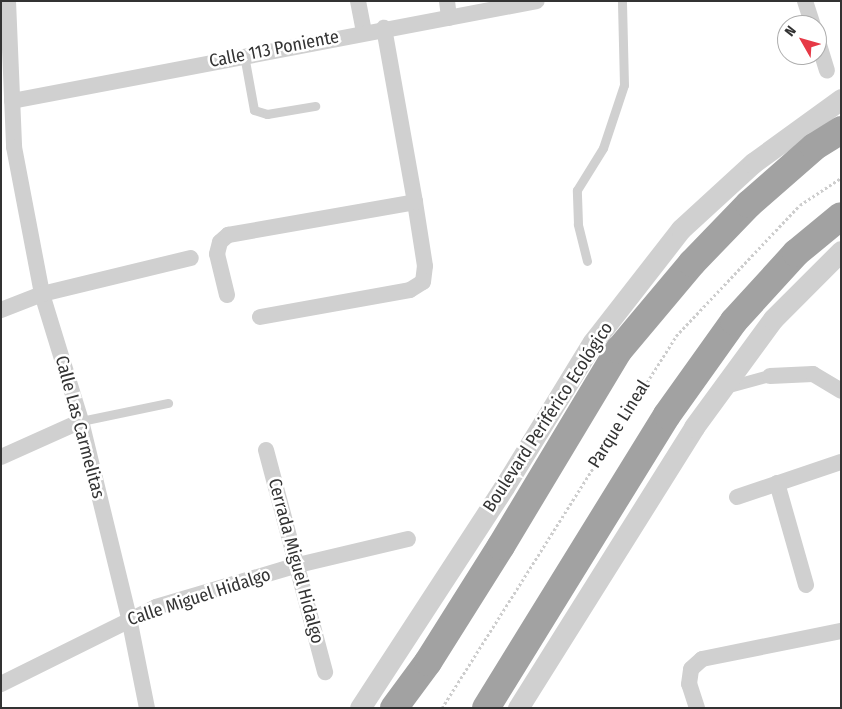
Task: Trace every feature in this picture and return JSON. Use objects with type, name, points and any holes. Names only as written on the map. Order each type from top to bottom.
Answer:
[{"type":"highway","name":"Boulevard Periférico Ecológico","points":[[394,708],[428,662],[502,546],[618,350],[692,263],[749,204],[814,147],[841,130]]},
{"type":"highway","points":[[486,708],[668,415],[734,321],[796,253],[841,216]]},
{"type":"street","name":"Calle Las Carmelitas","points":[[8,1],[7,70],[12,101],[8,149],[42,294],[82,421],[129,618],[147,708]]},
{"type":"street","points":[[358,1],[364,32]]},
{"type":"street","points":[[447,1],[449,18]]},
{"type":"street","points":[[805,1],[810,15]]},
{"type":"street","name":"Calle 113 Poniente","points":[[12,101],[384,28],[449,18],[529,2]]},
{"type":"street","points":[[260,317],[410,290],[423,282],[425,266],[384,28]]},
{"type":"street","points":[[825,65],[827,70]]},
{"type":"street","name":"Boulevard Periférico Ecológico","points":[[360,708],[483,520],[592,342],[681,229],[754,163],[841,100]]},
{"type":"street","points":[[227,295],[217,254],[220,242],[228,235],[415,202]]},
{"type":"street","points":[[518,708],[694,427],[773,319],[841,251]]},
{"type":"street","points":[[1,310],[42,294],[191,258]]},
{"type":"street","points":[[722,389],[770,376],[813,374],[841,390]]},
{"type":"street","points":[[1,457],[82,421]]},
{"type":"street","name":"Cerrada Miguel Hidalgo","points":[[266,450],[326,672]]},
{"type":"street","points":[[737,497],[841,462]]},
{"type":"street","points":[[777,483],[806,585]]},
{"type":"street","name":"Calle Miguel Hidalgo","points":[[1,684],[129,618],[298,565],[408,539]]},
{"type":"street","points":[[697,708],[689,684],[691,669],[702,659],[841,631]]},
{"type":"lane","points":[[587,261],[578,224],[577,190],[603,148],[624,85],[622,1]]},
{"type":"lane","points":[[244,55],[254,110],[267,114],[315,106]]},
{"type":"lane","points":[[82,421],[168,403]]},
{"type":"path","name":"Parque Lineal","points":[[442,708],[676,336],[800,205],[841,178]]}]
